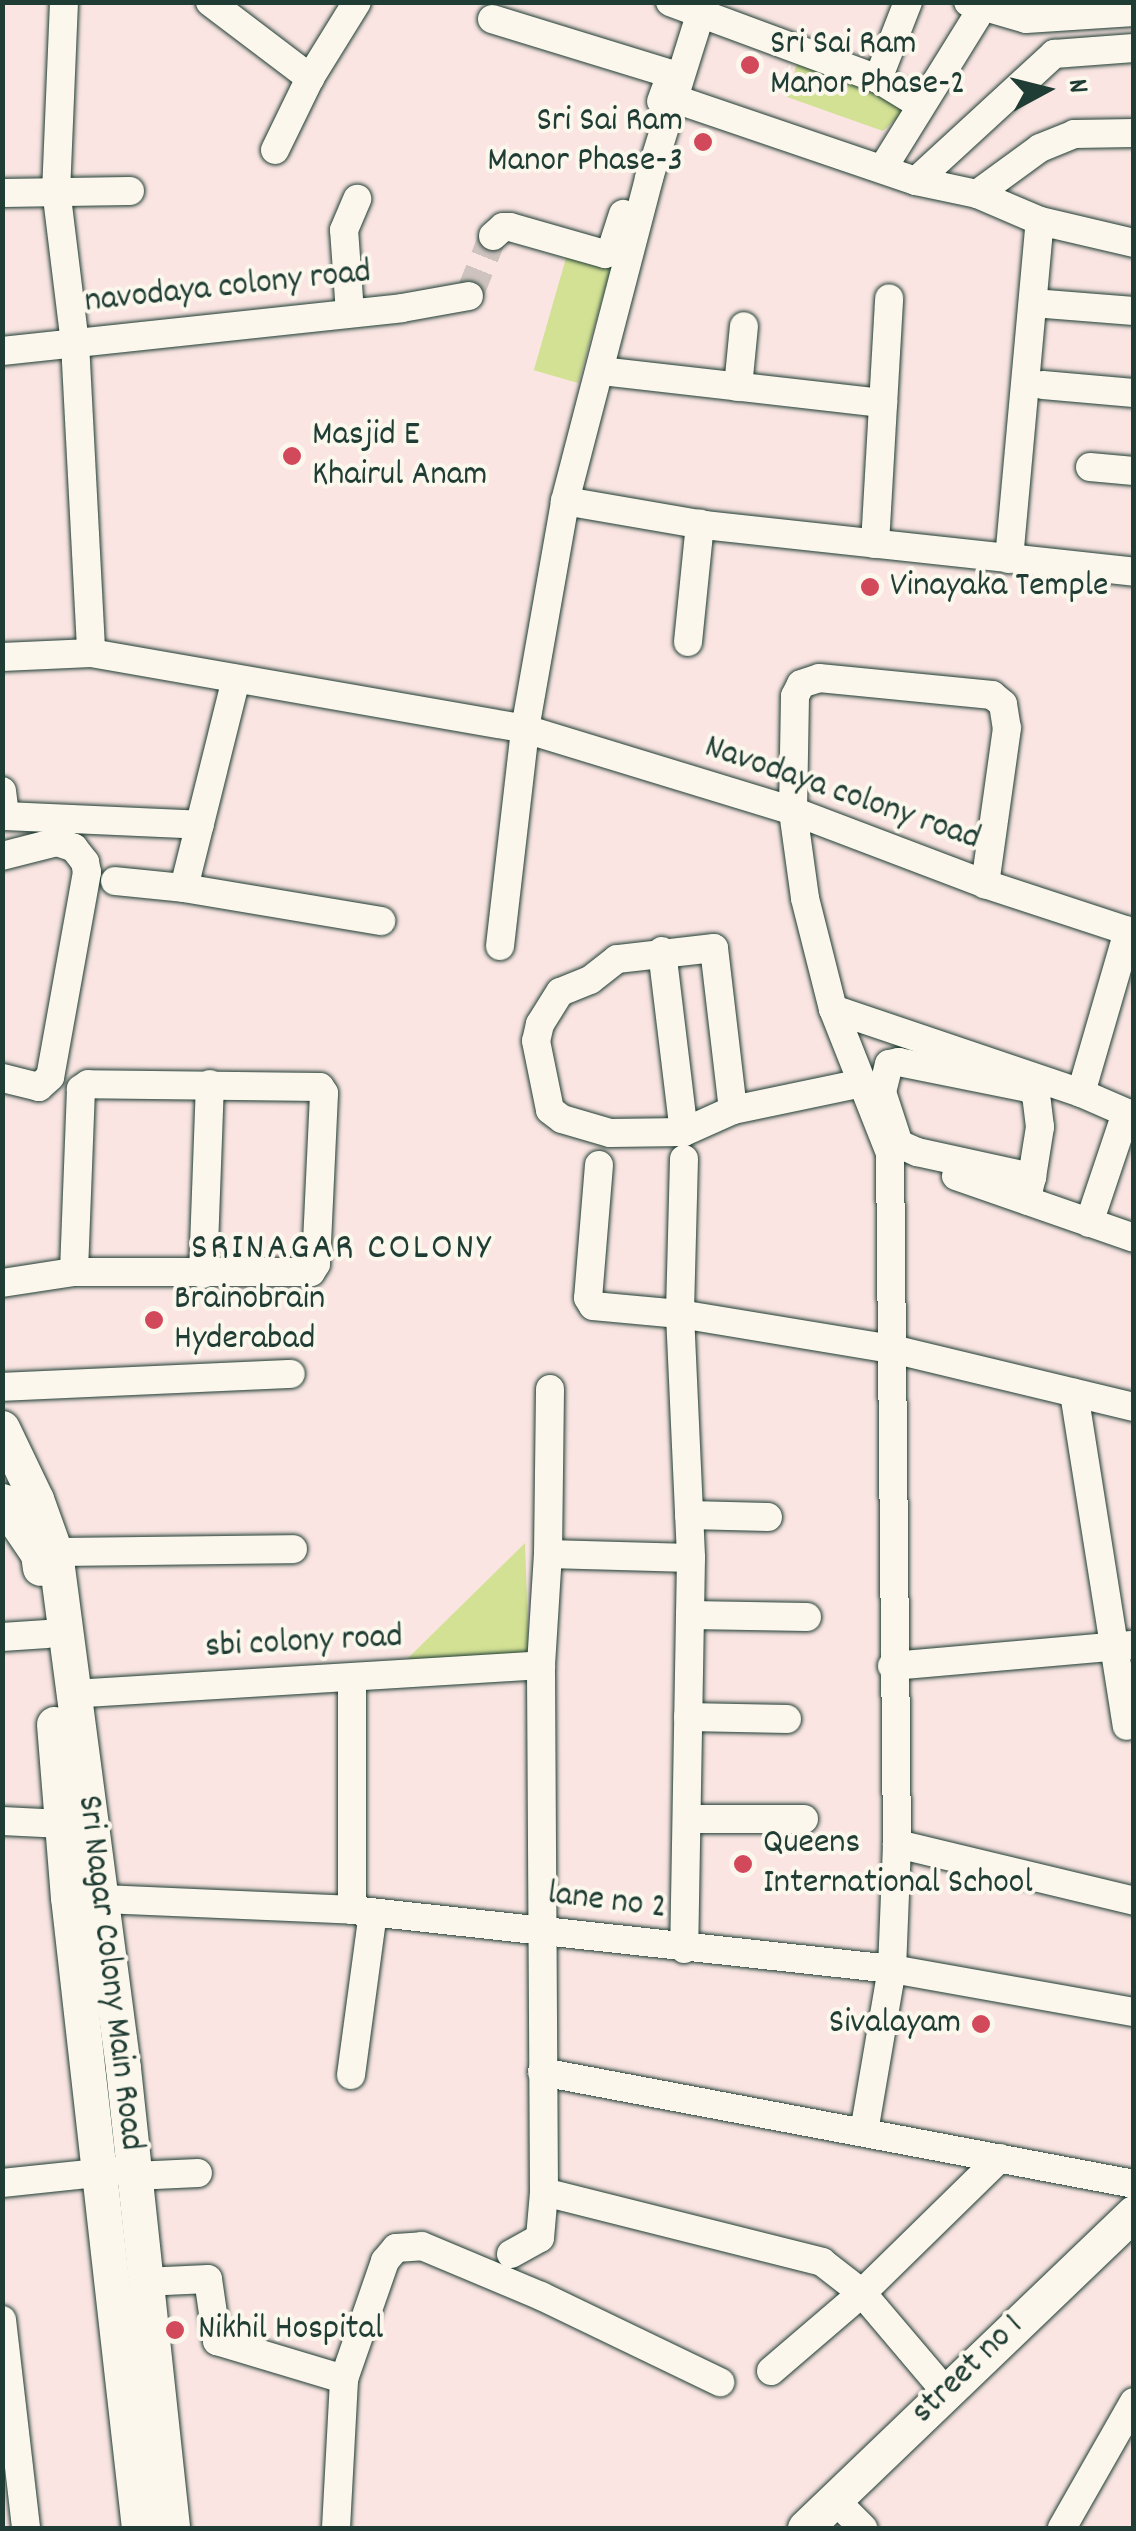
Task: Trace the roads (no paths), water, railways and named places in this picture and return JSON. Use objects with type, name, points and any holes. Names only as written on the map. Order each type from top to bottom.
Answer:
[{"type":"main road","name":"Sri Nagar Colony Main Road","points":[[3,1429],[54,1552],[71,1694],[85,1898],[123,2173],[144,2282],[172,2528]]},
{"type":"main road","name":"Sri Nagar Colony Main Road","points":[[2,1501],[38,1554],[46,1634],[77,1818]]},
{"type":"main road","name":"Sri Nagar Colony Main Road","points":[[123,2173],[139,2528]]},
{"type":"main road","name":"street no 1","points":[[805,2528],[1134,2213]]},
{"type":"street","points":[[64,2],[56,190],[75,342],[92,653]]},
{"type":"street","points":[[210,2],[310,78]]},
{"type":"street","points":[[276,150],[310,78],[357,2]]},
{"type":"street","points":[[878,79],[908,2]]},
{"type":"street","points":[[883,168],[979,5],[1026,20],[1134,12]]},
{"type":"street","points":[[493,236],[502,226],[510,227],[609,253],[643,176],[673,86],[691,8],[878,79],[919,104]]},
{"type":"street","points":[[492,18],[916,181],[977,194],[1040,221],[1134,243]]},
{"type":"street","points":[[916,181],[1054,54],[1134,48]]},
{"type":"street","points":[[977,194],[1040,148],[1074,134],[1134,132]]},
{"type":"street","points":[[500,946],[525,729],[565,501],[600,372],[643,176]]},
{"type":"street","points":[[2,193],[130,191]]},
{"type":"street","points":[[350,313],[344,230],[357,199]]},
{"type":"street","points":[[1009,559],[1040,221]]},
{"type":"street","name":"navodaya colony road","points":[[2,351],[465,298]]},
{"type":"street","points":[[875,544],[890,298]]},
{"type":"street","points":[[1033,303],[1134,311]]},
{"type":"street","points":[[738,386],[744,326]]},
{"type":"street","points":[[600,372],[883,403]]},
{"type":"street","points":[[1042,385],[1134,392]]},
{"type":"street","points":[[1090,468],[1134,472]]},
{"type":"street","points":[[565,501],[700,524],[1134,572]]},
{"type":"street","points":[[688,642],[700,524]]},
{"type":"street","name":"Navodaya colony road","points":[[2,657],[92,653],[525,729],[793,812],[985,884],[1131,932]]},
{"type":"street","points":[[184,888],[236,679]]},
{"type":"street","points":[[864,2132],[892,1969],[897,1844],[892,1666],[890,1153],[833,1009],[805,898],[793,812],[795,696],[810,680],[992,695],[1004,704],[1007,728],[985,884]]},
{"type":"street","points":[[2,791],[5,816],[200,825]]},
{"type":"street","points":[[2,856],[58,842],[74,848],[86,862],[87,872],[50,1077],[40,1086],[2,1078]]},
{"type":"street","points":[[115,880],[380,921]]},
{"type":"street","points":[[1081,1093],[1131,932]]},
{"type":"street","points":[[732,1110],[714,948],[617,959],[590,980],[560,992],[540,1024],[536,1041],[545,1098],[562,1119],[684,1146],[732,1110],[862,1083]]},
{"type":"street","points":[[662,951],[684,1146],[680,1314],[691,1558],[684,1950]]},
{"type":"street","points":[[833,1009],[1081,1093],[1130,1114],[1089,1223]]},
{"type":"street","points":[[1030,1189],[1040,1127],[1036,1094],[1028,1088],[899,1062],[889,1064],[882,1092],[898,1144],[1030,1189],[1089,1223],[1134,1238]]},
{"type":"street","points":[[2,1283],[74,1272],[311,1272],[316,1264],[324,1093],[313,1084],[88,1084],[81,1089],[74,1272]]},
{"type":"street","points":[[203,1274],[210,1084]]},
{"type":"street","points":[[890,1153],[1030,1189]]},
{"type":"street","points":[[599,1165],[590,1303],[892,1350],[1134,1407]]},
{"type":"street","points":[[2,1387],[291,1374]]},
{"type":"street","points":[[511,2254],[540,2238],[544,2192],[542,1665],[550,1390]]},
{"type":"street","points":[[1074,1392],[1125,1645],[1127,1726]]},
{"type":"street","points":[[688,1514],[768,1517]]},
{"type":"street","points":[[54,1552],[293,1549]]},
{"type":"street","points":[[548,1554],[691,1558]]},
{"type":"street","points":[[690,1615],[807,1617]]},
{"type":"street","points":[[2,1636],[46,1634]]},
{"type":"street","points":[[892,1666],[1125,1645]]},
{"type":"street","name":"sbi colony road","points":[[71,1694],[542,1665]]},
{"type":"street","points":[[351,2075],[363,1911],[352,1678]]},
{"type":"street","points":[[688,1717],[787,1718]]},
{"type":"street","points":[[2,1821],[77,1818]]},
{"type":"street","points":[[686,1819],[804,1819]]},
{"type":"street","points":[[897,1844],[1134,1901]]},
{"type":"street","name":"lane no 2","points":[[85,1898],[363,1911],[684,1950],[892,1969],[1134,2012]]},
{"type":"street","points":[[542,2072],[1134,2184]]},
{"type":"street","points":[[772,2371],[862,2293],[1000,2158]]},
{"type":"street","points":[[2,2182],[123,2173],[198,2173]]},
{"type":"street","points":[[544,2192],[822,2262],[862,2293],[945,2391]]},
{"type":"street","points":[[336,2528],[344,2379],[385,2262],[396,2248],[422,2246],[541,2296],[720,2382]]},
{"type":"street","points":[[144,2282],[208,2279],[217,2341],[344,2379]]},
{"type":"street","points":[[2,2320],[26,2528]]},
{"type":"street","points":[[1062,2528],[1134,2402]]},
{"type":"street","points":[[835,2500],[863,2528]]},
{"type":"tunnel","points":[[469,296],[493,236]]},
{"type":"place","name":"Sri Sai Ram Manor Phase-2","points":[[750,65]]},
{"type":"place","name":"Sri Sai Ram Manor Phase-3","points":[[703,142]]},
{"type":"place","name":"Masjid E Khairul Anam","points":[[292,456]]},
{"type":"place","name":"Vinayaka Temple","points":[[870,587]]},
{"type":"place","name":"Brainobrain Hyderabad","points":[[154,1320]]},
{"type":"place","name":"Queens International School","points":[[743,1864]]},
{"type":"place","name":"Sivalayam","points":[[981,2024]]},
{"type":"place","name":"Nikhil Hospital","points":[[175,2330]]},
{"type":"district","name":"SRINAGAR COLONY","points":[[342,1250]]}]
